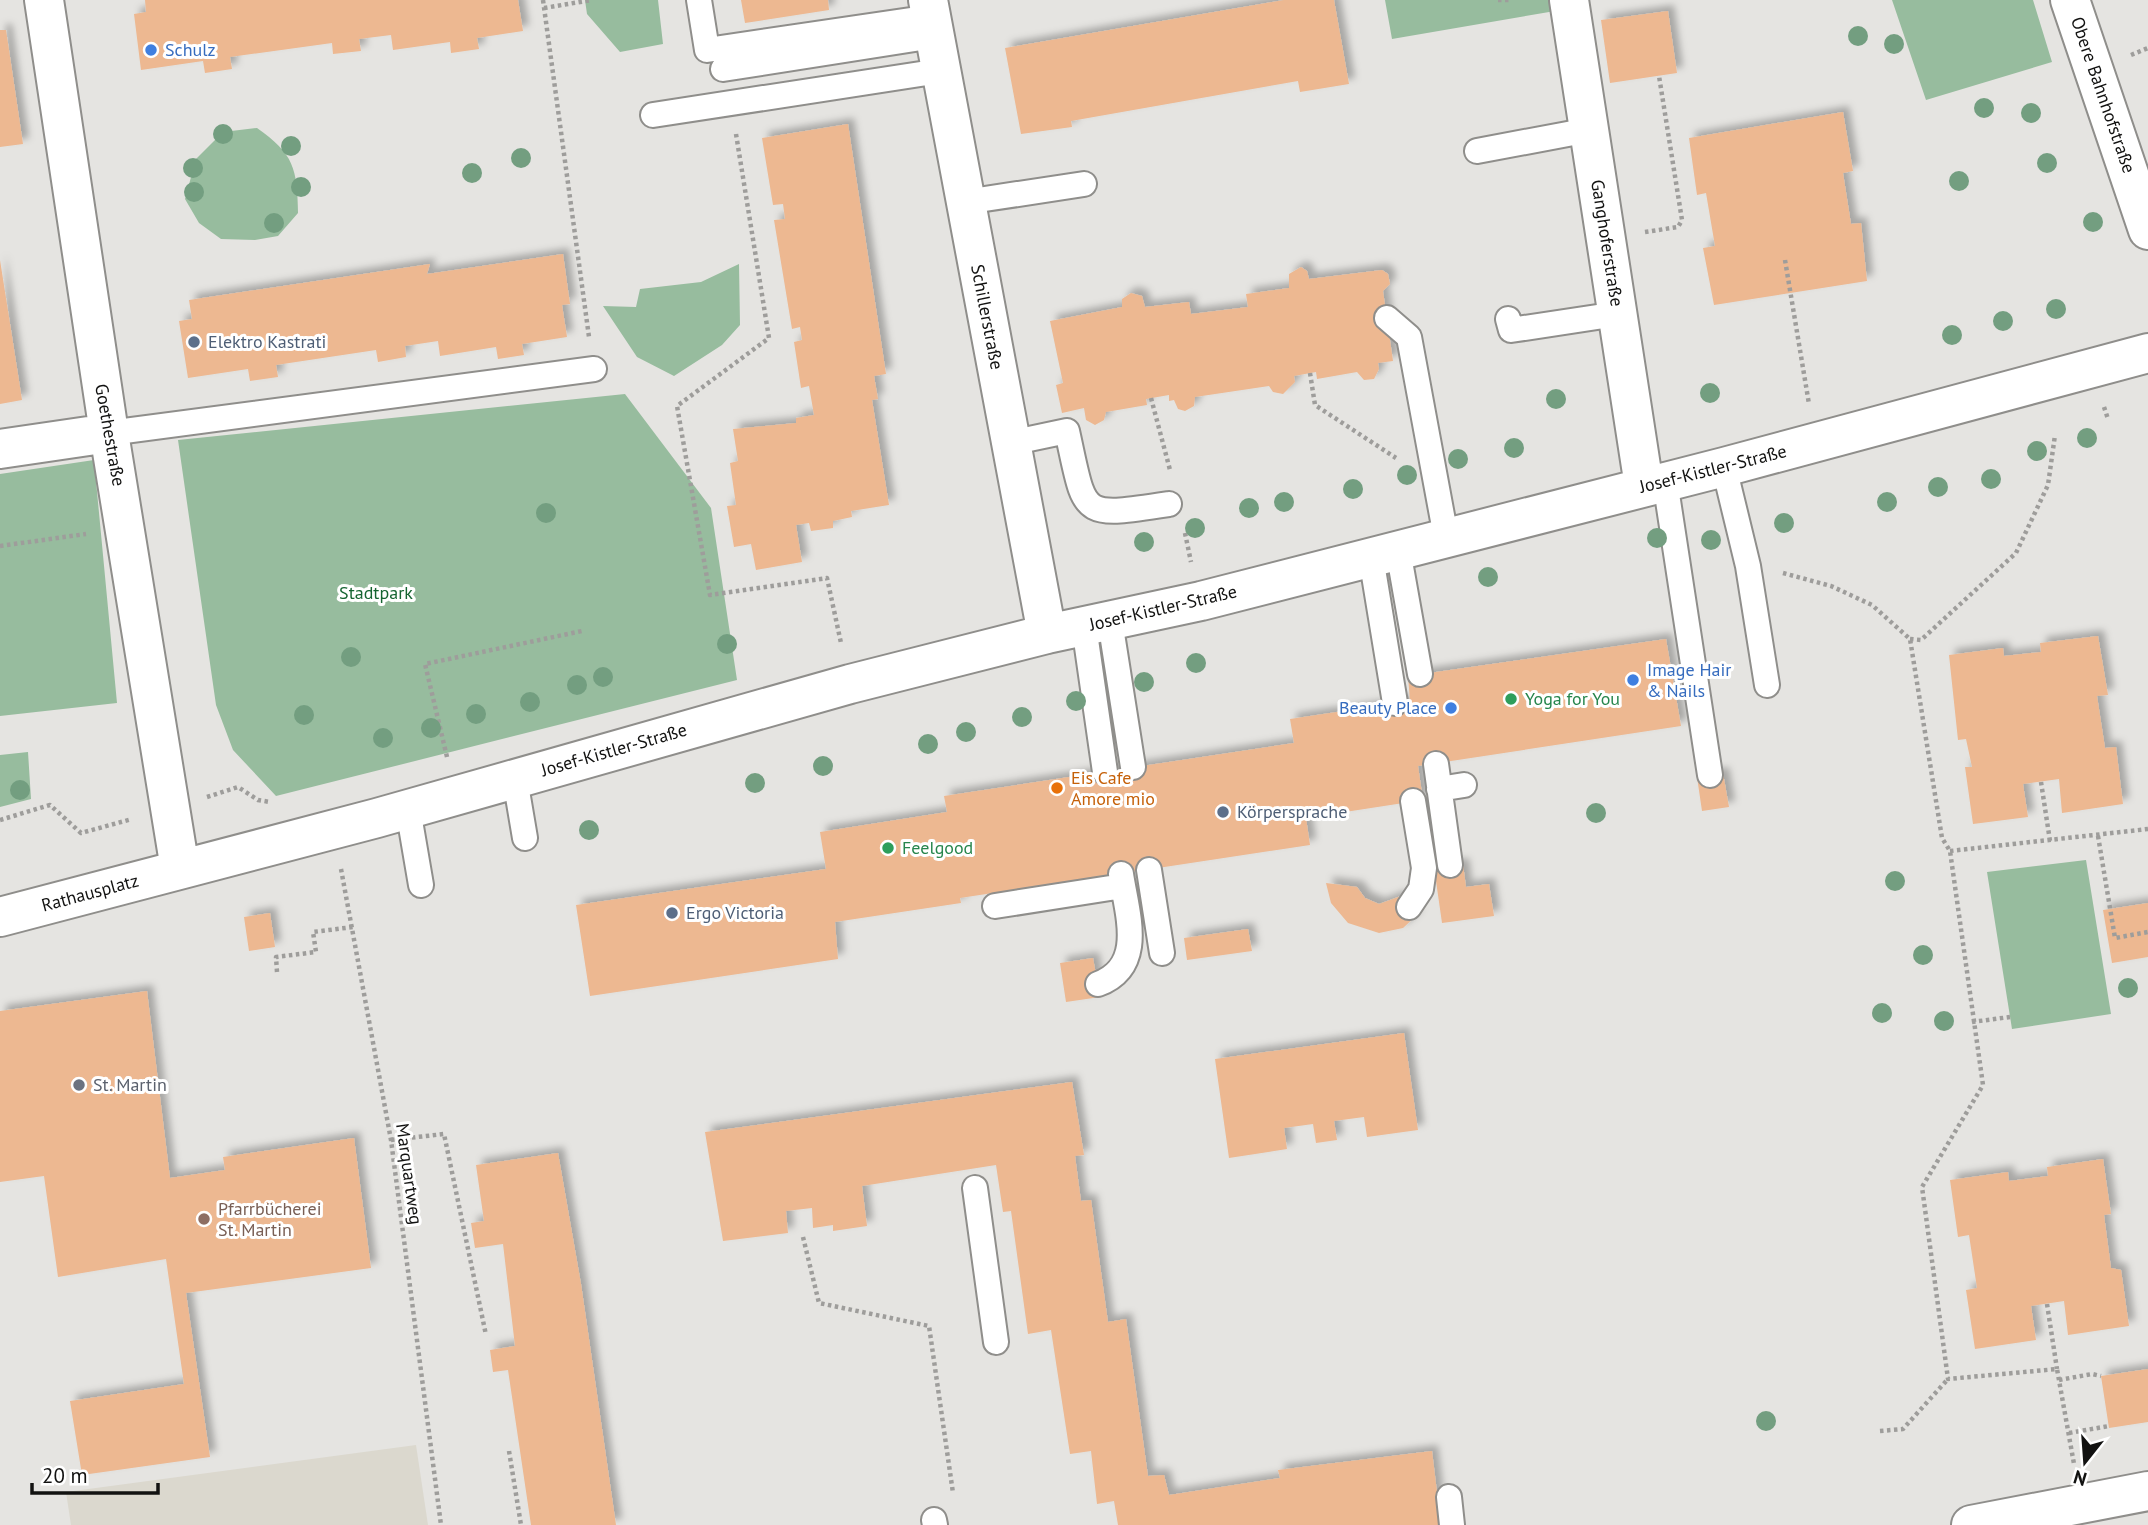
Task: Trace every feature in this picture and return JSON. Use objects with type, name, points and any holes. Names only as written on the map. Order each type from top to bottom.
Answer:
[{"type":"street","name":"Goethestraße","points":[[44,0],[109,433],[127,528],[180,869]]},
{"type":"street","name":"Ganghoferstraße","points":[[1569,0],[1617,314],[1655,484]]},
{"type":"street","name":"Obere Bahnhofstraße","points":[[2070,0],[2148,230]]},
{"type":"street","name":"Schillerstraße","points":[[933,31],[1047,634]]},
{"type":"street","name":"Josef-Kistler-Straße","points":[[180,869],[408,809],[850,684],[1724,467],[2148,354]]},
{"type":"street","points":[[0,449],[109,433]]},
{"type":"street","name":"Rathausplatz","points":[[0,917],[180,869]]},
{"type":"street","points":[[1971,1525],[2024,1520],[2079,1504],[2148,1491]]},
{"type":"lane","points":[[699,0],[707,50],[933,31]]},
{"type":"lane","points":[[723,69],[933,31]]},
{"type":"lane","points":[[653,115],[933,31]]},
{"type":"lane","points":[[1477,151],[1589,130]]},
{"type":"lane","points":[[965,202],[1084,184]]},
{"type":"lane","points":[[1508,319],[1511,330],[1617,314]]},
{"type":"lane","points":[[1387,318],[1409,337],[1446,537]]},
{"type":"lane","points":[[109,433],[594,369]]},
{"type":"lane","points":[[1010,443],[1067,431],[1082,498],[1094,508],[1113,513],[1169,504]]},
{"type":"lane","points":[[1724,467],[1748,566],[1767,685]]},
{"type":"lane","points":[[1655,484],[1693,733],[1710,775]]},
{"type":"lane","points":[[1385,553],[1420,674]]},
{"type":"lane","points":[[1385,553],[1395,703]]},
{"type":"lane","points":[[1097,624],[1133,767]]},
{"type":"lane","points":[[1097,624],[1105,772]]},
{"type":"lane","points":[[1436,764],[1450,865]]},
{"type":"lane","points":[[515,779],[525,838]]},
{"type":"lane","points":[[1439,789],[1464,785]]},
{"type":"lane","points":[[1409,907],[1421,889],[1424,868],[1413,801]]},
{"type":"lane","points":[[408,809],[421,885]]},
{"type":"lane","points":[[1149,870],[1162,953]]},
{"type":"lane","points":[[995,906],[1122,880],[1129,955],[1120,973],[1098,984]]},
{"type":"lane","points":[[975,1188],[996,1342]]},
{"type":"lane","points":[[1449,1497],[1452,1525]]},
{"type":"path","points":[[543,0],[594,369]]},
{"type":"path","points":[[544,8],[592,0]]},
{"type":"path","points":[[1499,0],[1510,0]]},
{"type":"path","points":[[1606,237],[1678,228],[1682,220],[1659,76]]},
{"type":"path","points":[[749,130],[736,132],[769,338],[677,406],[710,595],[827,578],[850,684]]},
{"type":"path","points":[[1786,260],[1815,442]]},
{"type":"path","points":[[1310,373],[1315,405],[1405,465]]},
{"type":"path","points":[[1748,566],[1831,586],[1871,605],[1910,639],[1921,640],[2016,553],[2048,485],[2055,435]]},
{"type":"path","points":[[0,546],[127,528]]},
{"type":"path","points":[[456,795],[425,664],[582,631]]},
{"type":"path","points":[[1910,639],[1941,838],[1950,851],[1972,1022],[1983,1084],[1922,1187],[1948,1379]]},
{"type":"path","points":[[2041,782],[2050,841]]},
{"type":"path","points":[[0,820],[50,805],[81,833],[238,787],[258,800],[278,804],[284,842]]},
{"type":"path","name":"Marquartweg","points":[[333,829],[391,1140],[442,1525]]},
{"type":"path","points":[[1950,851],[2148,829]]},
{"type":"path","points":[[2098,836],[2115,938],[2148,932]]},
{"type":"path","points":[[278,972],[276,957],[316,951],[313,932],[353,927]]},
{"type":"path","points":[[1972,1022],[2010,1017]]},
{"type":"path","points":[[391,1140],[444,1134],[486,1335]]},
{"type":"path","points":[[803,1237],[819,1303],[929,1326],[953,1499]]},
{"type":"path","points":[[2047,1304],[2079,1504]]},
{"type":"path","points":[[1880,1431],[1903,1429],[1948,1379],[2057,1369]]},
{"type":"path","points":[[2059,1380],[2092,1374],[2101,1376]]},
{"type":"path","points":[[2069,1433],[2109,1426]]},
{"type":"path","points":[[509,1451],[521,1525]]},
{"type":"shaded area","points":[[416,1445],[428,1525],[71,1525],[66,1492]]},
{"type":"green space","points":[[585,0],[658,0],[663,44],[620,52],[587,14]]},
{"type":"green space","points":[[1385,0],[1553,0],[1555,11],[1392,39]]},
{"type":"green space","points":[[1892,0],[2033,0],[2052,62],[1926,100]]},
{"type":"green space","points":[[257,128],[279,146],[291,163],[298,213],[278,236],[255,240],[221,239],[199,223],[185,199],[196,159],[223,132]]},
{"type":"green space","points":[[739,264],[740,325],[722,345],[674,376],[637,357],[603,306],[636,307],[640,289],[701,282]]},
{"type":"green space","name":"Stadtpark","points":[[625,394],[711,508],[737,680],[276,796],[233,750],[216,705],[178,440]]},
{"type":"green space","points":[[94,460],[117,703],[0,716],[0,474]]},
{"type":"green space","points":[[28,752],[31,799],[0,807],[0,755]]},
{"type":"green space","points":[[2086,860],[2111,1014],[2012,1029],[1987,872]]},
{"type":"building","points":[[145,0],[518,0],[523,31],[477,38],[479,49],[451,53],[450,42],[393,50],[391,35],[359,39],[361,51],[333,54],[332,43],[230,57],[232,69],[205,73],[203,61],[141,70],[134,14],[146,12]]},
{"type":"building","points":[[741,0],[828,0],[829,10],[745,23]]},
{"type":"building","points":[[1284,0],[1334,0],[1349,84],[1300,92],[1298,81],[1071,121],[1072,127],[1021,134],[1005,48]]},
{"type":"building","points":[[1668,11],[1677,73],[1610,83],[1601,20]]},
{"type":"building","points":[[0,30],[6,30],[23,144],[0,147]]},
{"type":"building","points":[[1843,112],[1853,171],[1843,173],[1851,224],[1861,223],[1867,281],[1714,305],[1703,248],[1715,246],[1706,193],[1697,195],[1689,138]]},
{"type":"building","points":[[848,124],[886,374],[874,376],[878,399],[872,400],[889,505],[851,511],[852,517],[833,521],[833,528],[811,531],[809,523],[796,525],[802,562],[756,570],[751,544],[734,547],[727,506],[736,505],[730,463],[738,461],[733,429],[796,423],[796,418],[814,415],[809,386],[801,388],[794,342],[802,340],[800,327],[792,329],[774,220],[785,219],[783,204],[773,205],[762,138]]},
{"type":"building","points":[[563,254],[570,304],[562,305],[567,337],[522,344],[524,355],[498,359],[496,347],[440,356],[438,341],[405,346],[406,357],[378,362],[376,350],[276,365],[278,377],[250,381],[248,369],[188,378],[179,321],[192,319],[189,300],[430,264],[427,274]]},
{"type":"building","points":[[0,260],[22,400],[0,404]]},
{"type":"building","points":[[1301,267],[1307,271],[1309,279],[1382,270],[1388,274],[1390,284],[1383,291],[1393,361],[1378,363],[1379,369],[1374,379],[1364,380],[1357,372],[1317,379],[1316,372],[1294,376],[1295,382],[1283,394],[1273,392],[1269,386],[1195,397],[1194,406],[1185,411],[1178,409],[1174,400],[1169,401],[1169,395],[1146,399],[1147,405],[1106,412],[1104,420],[1095,425],[1086,420],[1084,408],[1062,413],[1056,385],[1063,383],[1050,321],[1122,307],[1122,299],[1131,293],[1142,296],[1145,307],[1189,302],[1191,314],[1248,307],[1246,294],[1289,288],[1289,274]]},
{"type":"building","points":[[2098,636],[2108,695],[2097,696],[2105,748],[2116,747],[2123,804],[2062,813],[2059,779],[2023,784],[2028,817],[1973,824],[1965,767],[1972,767],[1966,739],[1958,740],[1949,655],[2003,648],[2004,656],[2041,652],[2040,643]]},
{"type":"building","points":[[1666,639],[1681,726],[1418,766],[1423,800],[1306,818],[1310,845],[960,898],[961,903],[835,922],[838,959],[590,996],[576,905],[826,869],[820,832],[947,812],[944,796],[1294,743],[1290,719],[1410,701],[1408,676]]},
{"type":"building","points":[[1723,773],[1729,807],[1702,811],[1697,777]]},
{"type":"building","points":[[1463,864],[1466,887],[1489,884],[1494,916],[1442,923],[1434,867]]},
{"type":"building","points":[[1326,883],[1357,887],[1365,898],[1379,904],[1401,896],[1416,916],[1403,928],[1379,933],[1348,923],[1331,903]]},
{"type":"building","points":[[2148,903],[2148,957],[2112,963],[2103,910]]},
{"type":"building","points":[[270,913],[275,947],[249,951],[244,917]]},
{"type":"building","points":[[1248,929],[1252,951],[1187,960],[1184,938]]},
{"type":"building","points":[[1093,958],[1100,997],[1066,1002],[1060,963]]},
{"type":"building","points":[[147,991],[170,1178],[225,1170],[223,1157],[354,1138],[371,1268],[186,1293],[210,1457],[82,1475],[70,1401],[184,1384],[166,1259],[58,1277],[44,1176],[0,1182],[0,1011]]},
{"type":"building","points":[[1404,1033],[1418,1130],[1367,1137],[1364,1117],[1334,1121],[1337,1140],[1316,1143],[1313,1124],[1284,1128],[1287,1149],[1229,1158],[1215,1059]]},
{"type":"building","points":[[1072,1082],[1084,1155],[1075,1156],[1081,1201],[1091,1200],[1108,1322],[1126,1319],[1148,1476],[1164,1475],[1169,1495],[1280,1478],[1278,1470],[1432,1451],[1441,1525],[1118,1525],[1114,1501],[1097,1504],[1091,1451],[1070,1454],[1051,1330],[1028,1334],[1011,1211],[1003,1212],[996,1165],[862,1186],[867,1226],[833,1231],[833,1225],[813,1228],[812,1208],[786,1211],[788,1233],[723,1241],[705,1132]]},
{"type":"building","points":[[558,1153],[581,1284],[616,1525],[531,1525],[508,1370],[493,1372],[490,1350],[515,1346],[503,1244],[475,1248],[471,1223],[484,1221],[476,1165]]},
{"type":"building","points":[[2103,1159],[2111,1214],[2104,1215],[2111,1268],[2121,1270],[2129,1326],[2068,1335],[2064,1301],[2031,1306],[2036,1340],[1975,1349],[1966,1290],[1977,1288],[1969,1235],[1958,1237],[1950,1180],[2008,1172],[2009,1181],[2048,1176],[2047,1167]]},
{"type":"building","points":[[2148,1369],[2148,1422],[2109,1428],[2101,1376]]},
{"type":"place","name":"Schulz","points":[[151,50]]},
{"type":"place","name":"Elektro Kastrati","points":[[194,342]]},
{"type":"place","name":"Image Hair & Nails","points":[[1633,680]]},
{"type":"place","name":"Yoga for You","points":[[1511,699]]},
{"type":"place","name":"Beauty Place","points":[[1451,708]]},
{"type":"place","name":"Eis Cafe Amore mio","points":[[1057,788]]},
{"type":"place","name":"Körpersprache","points":[[1223,812]]},
{"type":"place","name":"Feelgood","points":[[888,848]]},
{"type":"place","name":"Ergo Victoria","points":[[672,913]]},
{"type":"place","name":"St. Martin","points":[[79,1085]]},
{"type":"place","name":"Pfarrbücherei St. Martin","points":[[204,1219]]}]
